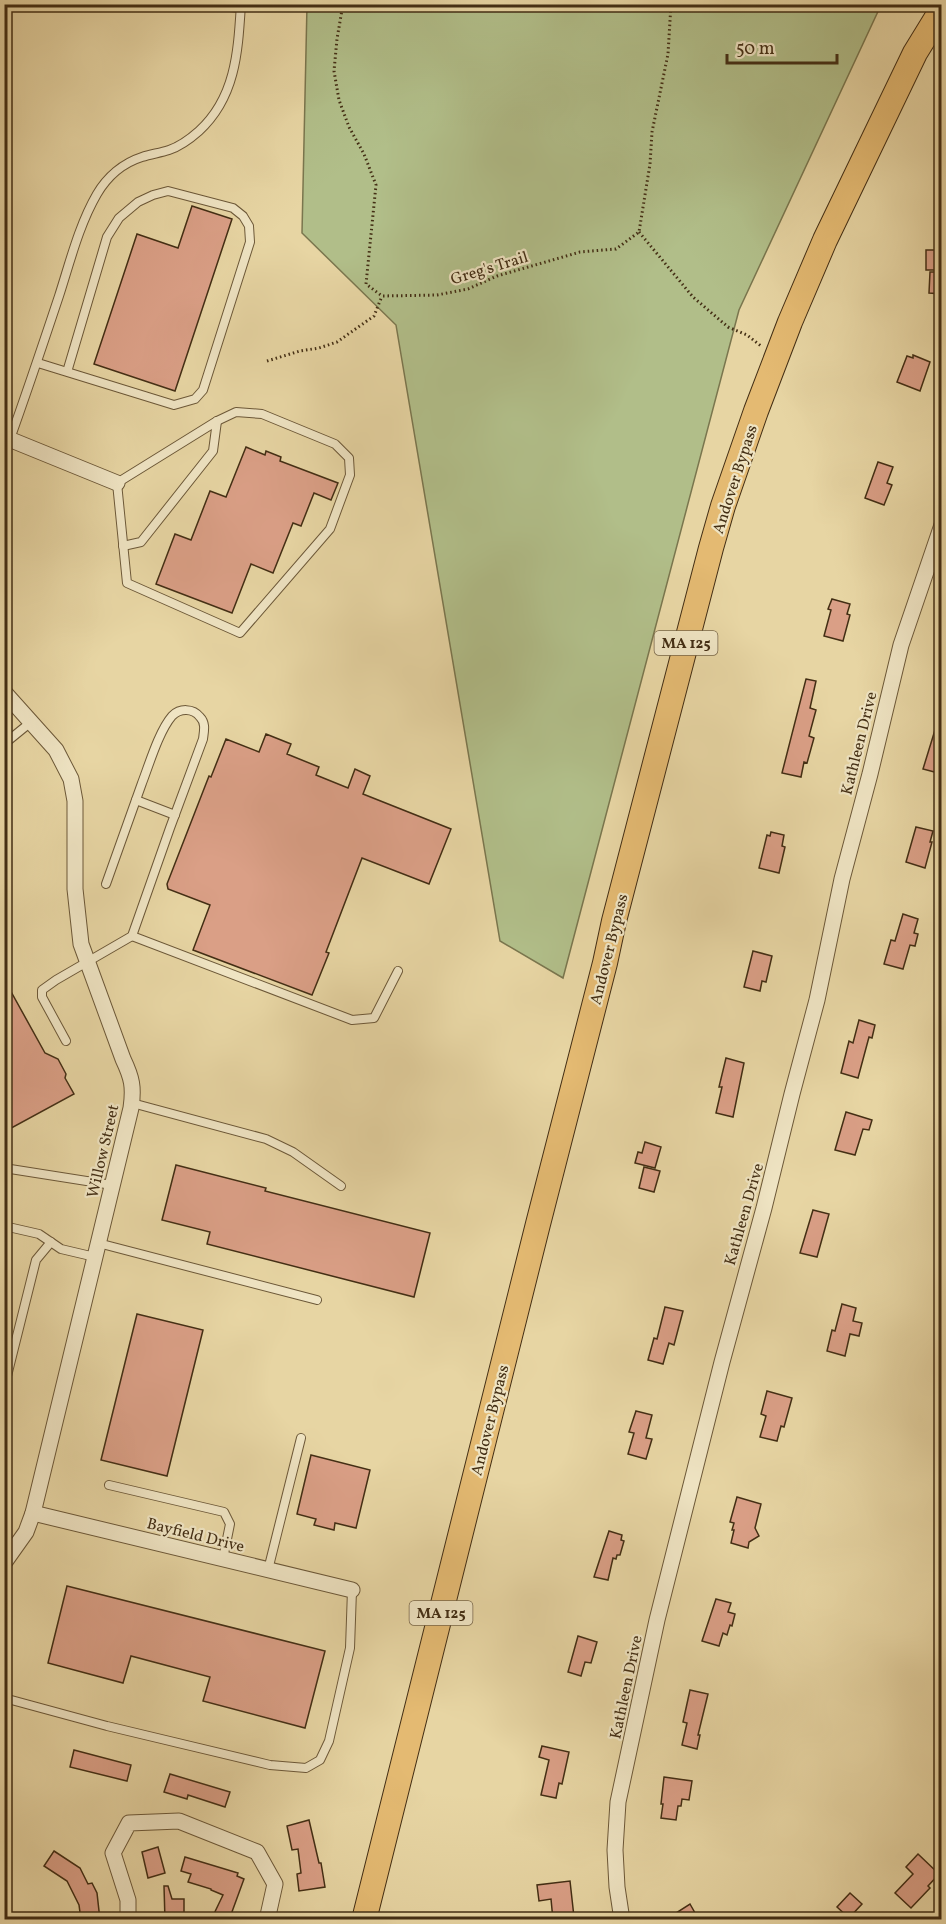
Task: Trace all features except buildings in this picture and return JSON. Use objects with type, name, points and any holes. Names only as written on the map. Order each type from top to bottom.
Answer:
[{"type":"main road","name":"Andover Bypass","points":[[364,1920],[614,921],[723,506],[790,321],[825,240],[915,53],[942,9]]},
{"type":"street","points":[[6,443],[117,483]]},
{"type":"street","name":"Kathleen Drive","points":[[622,1920],[615,1850],[618,1802],[657,1620],[735,1310],[764,1208],[817,1000],[842,879],[901,645],[934,570],[942,525]]},
{"type":"street","name":"Willow Street","points":[[4,692],[56,750],[71,779],[75,801],[75,889],[81,944],[131,1077],[133,1092],[33,1513],[26,1532],[4,1563]]},
{"type":"street","name":"Bayfield Drive","points":[[33,1513],[352,1590]]},
{"type":"street","points":[[128,1920],[128,1900],[112,1853],[129,1823],[179,1821],[257,1852],[275,1884],[267,1920]]},
{"type":"lane","points":[[6,443],[38,363],[76,243],[96,195],[106,180],[123,166],[141,157],[170,150],[188,141],[218,111],[230,83],[237,56],[241,6],[196,4]]},
{"type":"lane","points":[[38,363],[66,372],[174,405],[195,399],[203,390],[250,242],[249,226],[243,216],[233,208],[168,191],[138,202],[119,218],[107,237],[66,372]]},
{"type":"lane","points":[[236,412],[262,414],[335,444],[349,458],[350,475],[330,529],[240,633],[127,584],[117,483],[217,421],[236,412]]},
{"type":"lane","points":[[123,546],[141,542],[213,450],[217,421]]},
{"type":"lane","points":[[66,1041],[42,997],[42,990],[132,936],[203,739],[205,728],[202,719],[195,711],[186,710],[173,714],[165,727],[152,756],[106,884]]},
{"type":"lane","points":[[4,744],[31,722]]},
{"type":"lane","points":[[136,800],[175,815]]},
{"type":"lane","points":[[132,936],[352,1020],[374,1018],[398,971]]},
{"type":"lane","points":[[132,1103],[266,1139],[293,1152],[341,1186]]},
{"type":"lane","points":[[4,1168],[112,1185]]},
{"type":"lane","points":[[4,1226],[39,1234],[61,1249],[97,1250],[317,1300]]},
{"type":"lane","points":[[4,1388],[36,1260],[51,1242]]},
{"type":"lane","points":[[267,1570],[301,1438]]},
{"type":"lane","points":[[109,1485],[224,1512],[230,1524],[223,1559]]},
{"type":"lane","points":[[4,1698],[106,1726],[270,1765],[306,1768],[320,1760],[329,1741],[350,1648],[352,1590]]},
{"type":"path","points":[[267,361],[337,342],[374,316],[382,296],[366,284],[376,185],[364,154],[349,128],[339,100],[334,71],[344,4]]},
{"type":"path","points":[[671,4],[668,54],[652,132],[650,164],[639,232],[693,297],[728,327],[747,335],[764,348]]},
{"type":"path","name":"Greg's Trail","points":[[382,296],[437,295],[468,289],[497,276],[580,252],[616,249],[639,232]]},
{"type":"green space","points":[[307,5],[881,5],[739,310],[563,978],[500,941],[396,325],[302,233]]}]
